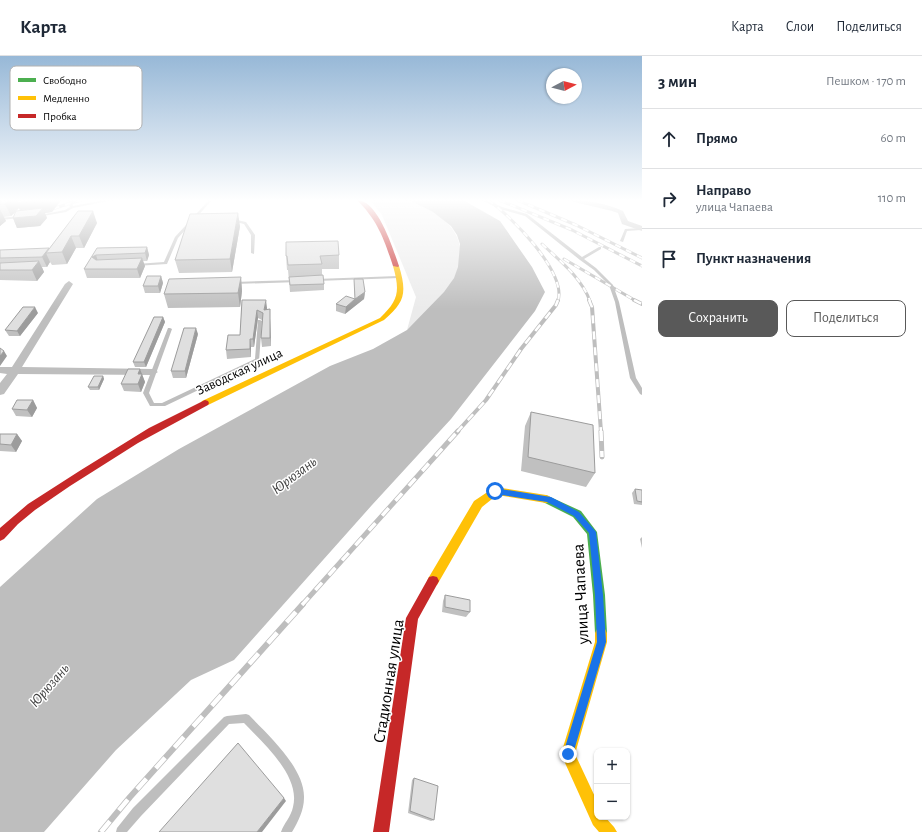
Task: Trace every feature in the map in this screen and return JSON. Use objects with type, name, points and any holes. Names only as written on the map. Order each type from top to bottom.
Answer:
[{"type":"street","name":"Заводская улица","points":[[0,536],[8,526],[54,492],[119,449],[170,420],[382,319],[397,307],[402,293],[398,277],[383,236]]},
{"type":"street","points":[[0,391],[15,370],[69,284]]},
{"type":"street","points":[[0,370],[153,372]]},
{"type":"street","name":"улица Чапаева","points":[[478,504],[495,491],[548,499],[576,514],[592,532],[599,595],[601,642],[568,754],[598,820],[608,832]]},
{"type":"street","name":"Стадионная улица","points":[[381,832],[412,618],[478,504]]},
{"type":"lane","points":[[129,265],[166,263],[178,236]]},
{"type":"lane","points":[[253,236],[253,253]]},
{"type":"lane","points":[[553,236],[611,286],[618,302],[633,378],[642,392]]},
{"type":"lane","points":[[622,241],[624,236]]},
{"type":"lane","points":[[581,259],[600,248]]},
{"type":"lane","points":[[310,280],[398,277]]},
{"type":"lane","points":[[230,283],[302,280]]},
{"type":"lane","points":[[170,329],[146,393],[152,405],[163,405],[257,360],[260,321]]},
{"type":"lane","points":[[121,832],[137,812],[226,720],[246,718],[277,752],[292,774],[299,792],[298,809],[286,832]]},
{"type":"shaded area","points":[[391,236],[456,236],[460,245],[461,255],[459,266],[454,278],[439,299],[407,330],[416,297]]},
{"type":"water","name":"Юрюзань","points":[[457,236],[511,236],[532,267],[545,292],[535,311],[451,419],[234,660],[191,680],[116,750],[44,832],[0,832],[0,587],[97,499],[179,449],[330,366],[373,349],[407,330],[444,292],[454,278],[458,267],[460,244]]},
{"type":"building","points":[[59,236],[71,236],[62,252],[46,253]]},
{"type":"building","points":[[183,236],[234,236],[230,259],[175,260]]},
{"type":"building","points":[[338,241],[339,255],[320,256],[322,264],[288,265],[286,256],[286,242]]},
{"type":"building","points":[[147,247],[145,253],[96,255],[92,257],[96,260],[142,258],[137,269],[84,269],[97,248]]},
{"type":"building","points":[[49,248],[42,257],[0,258],[0,250]]},
{"type":"building","points":[[39,261],[32,270],[0,270],[0,263]]},
{"type":"building","points":[[323,275],[324,284],[290,285],[289,277]]},
{"type":"building","points":[[147,276],[161,276],[158,286],[143,286]]},
{"type":"building","points":[[241,277],[238,293],[164,294],[169,279]]},
{"type":"building","points":[[354,279],[363,279],[365,292],[355,299]]},
{"type":"building","points":[[346,296],[355,299],[346,307],[336,304]]},
{"type":"building","points":[[242,300],[266,300],[264,310],[270,309],[270,338],[261,338],[263,313],[257,310],[253,339],[250,339],[250,349],[226,350],[228,335],[240,335]]},
{"type":"building","points":[[23,307],[35,307],[17,331],[5,330]]},
{"type":"building","points":[[154,317],[163,317],[144,362],[133,362]]},
{"type":"building","points":[[184,328],[196,328],[185,371],[171,371]]},
{"type":"building","points":[[0,348],[4,351],[0,356]]},
{"type":"building","points":[[128,369],[140,369],[138,374],[142,374],[138,384],[121,384]]},
{"type":"building","points":[[94,376],[103,376],[98,387],[88,387]]},
{"type":"building","points":[[17,400],[33,400],[27,410],[12,409]]},
{"type":"building","points":[[531,412],[593,425],[595,473],[528,457]]},
{"type":"building","points":[[0,434],[17,434],[11,445],[0,444]]},
{"type":"building","points":[[635,489],[642,490],[642,502],[637,501]]},
{"type":"building","points":[[445,595],[470,600],[470,612],[445,607]]},
{"type":"building","points":[[238,743],[284,798],[257,832],[159,832]]},
{"type":"building","points":[[414,778],[438,786],[434,820],[410,811]]},
{"type":"railway","points":[[527,236],[546,260],[554,275],[558,289],[558,300]]},
{"type":"railway","points":[[584,236],[642,266]]},
{"type":"railway","points":[[598,236],[642,258]]},
{"type":"railway","points":[[542,244],[576,277],[590,301]]},
{"type":"railway","points":[[564,259],[636,301]]},
{"type":"railway","points":[[457,432],[486,400],[521,349],[556,305],[558,300]]},
{"type":"railway","points":[[589,300],[592,307],[601,432]]},
{"type":"railway","points":[[636,301],[642,304]]},
{"type":"railway","points":[[302,605],[458,431]]},
{"type":"railway","points":[[601,431],[602,457]]},
{"type":"railway","points":[[101,832],[130,797],[303,604]]},
{"type":"traffic: fast","points":[[546,499],[577,514],[592,532],[599,595],[601,633]]},
{"type":"traffic: slow","points":[[205,403],[382,319],[395,306],[400,296],[401,290],[396,266]]},
{"type":"traffic: slow","points":[[433,581],[478,504],[495,491],[546,499]]},
{"type":"traffic: slow","points":[[601,633],[601,642],[568,754],[598,820],[609,832]]},
{"type":"traffic: jam","points":[[385,236],[396,266]]},
{"type":"traffic: jam","points":[[0,536],[14,521],[49,495],[135,441],[205,403]]},
{"type":"traffic: jam","points":[[381,832],[412,618],[433,581]]},
{"type":"route","points":[[495,491],[548,499],[576,514],[592,532],[599,595],[601,642],[568,754]]}]
